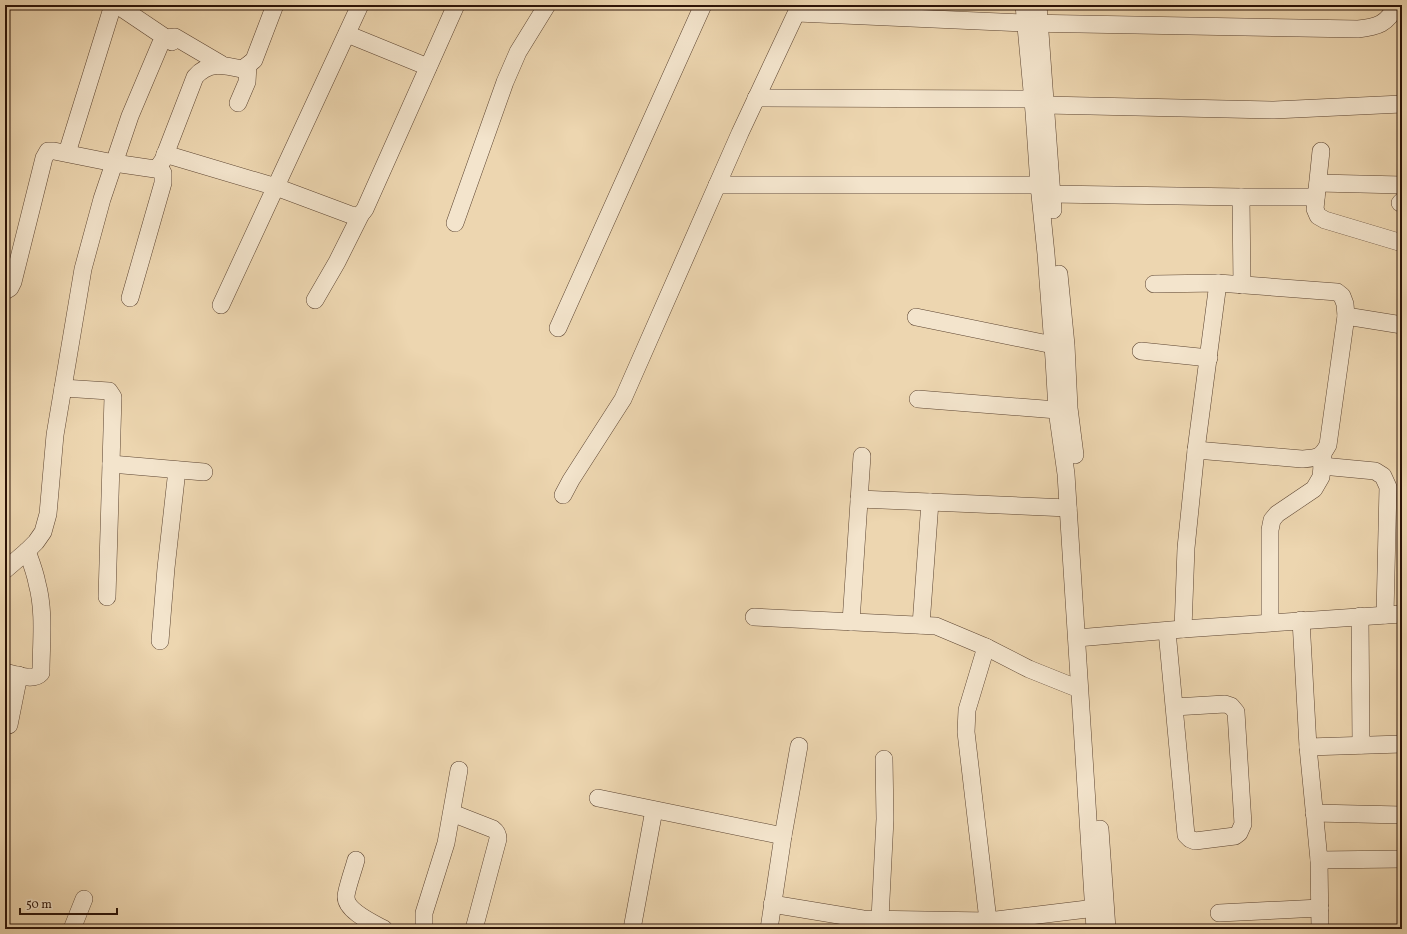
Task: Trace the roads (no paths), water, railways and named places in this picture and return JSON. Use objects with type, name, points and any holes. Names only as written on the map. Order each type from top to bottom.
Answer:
[{"type":"street","points":[[68,153],[113,5]]},
{"type":"street","points":[[117,5],[169,40]]},
{"type":"street","points":[[6,567],[27,551],[43,532],[48,514],[55,435],[83,269],[102,199],[130,116],[160,45],[175,36],[221,64],[242,69],[254,60],[275,5]]},
{"type":"street","points":[[221,305],[360,5]]},
{"type":"street","points":[[315,300],[365,209],[456,5]]},
{"type":"street","points":[[455,223],[505,82],[518,52],[547,5]]},
{"type":"street","points":[[558,328],[703,5]]},
{"type":"street","points":[[1024,5],[1033,23]]},
{"type":"street","points":[[1038,5],[1033,23],[1045,189],[1046,254],[1057,410],[1066,474],[1068,508],[1083,638],[1096,777],[1100,907],[1095,929]]},
{"type":"street","points":[[563,495],[623,399],[756,98],[798,9],[1033,23],[1358,29],[1372,28],[1384,22],[1397,11]]},
{"type":"street","points":[[347,34],[428,67]]},
{"type":"street","points":[[6,294],[13,282],[44,158],[48,152],[54,150],[114,163],[155,169],[162,160],[195,76],[205,68],[221,64]]},
{"type":"street","points":[[238,103],[247,82],[248,65]]},
{"type":"street","points":[[756,98],[1039,102],[1274,110],[1402,104]]},
{"type":"street","points":[[1321,151],[1315,209],[1318,216],[1325,220],[1402,243]]},
{"type":"street","points":[[162,160],[276,187],[351,215],[356,216],[361,214]]},
{"type":"street","points":[[130,298],[163,183],[162,160]]},
{"type":"street","points":[[717,185],[1045,189],[1241,197],[1317,190],[1402,185]]},
{"type":"street","points":[[1045,189],[1066,345],[1069,408],[1076,473],[1083,638],[1080,689],[1100,907],[1107,929]]},
{"type":"street","points":[[1241,197],[1242,285]]},
{"type":"street","points":[[1174,707],[1225,704],[1231,706],[1236,712],[1243,824],[1240,833],[1235,836],[1195,841],[1190,840],[1186,835],[1174,707],[1175,630],[1186,548],[1196,450],[1218,283]]},
{"type":"street","points":[[1154,284],[1218,283],[1337,292],[1342,296],[1345,304],[1346,316],[1328,444],[1322,460],[1321,478],[1314,489],[1277,514],[1272,520],[1270,530],[1270,622]]},
{"type":"street","points":[[1346,316],[1402,325]]},
{"type":"street","points":[[916,317],[1053,345]]},
{"type":"street","points":[[1141,351],[1209,358]]},
{"type":"street","points":[[63,388],[110,391],[113,396],[107,597]]},
{"type":"street","points":[[918,398],[1057,410]]},
{"type":"street","points":[[1196,450],[1322,460],[1375,471],[1383,476],[1388,487],[1385,615]]},
{"type":"street","points":[[851,622],[862,456]]},
{"type":"street","points":[[111,464],[204,472]]},
{"type":"street","points":[[160,641],[166,568],[177,470]]},
{"type":"street","points":[[859,499],[1068,508]]},
{"type":"street","points":[[921,625],[930,502]]},
{"type":"street","points":[[9,725],[12,673],[33,678],[41,673],[41,608],[38,584],[27,551]]},
{"type":"street","points":[[1083,638],[1270,622],[1402,614]]},
{"type":"street","points":[[1360,616],[1361,745]]},
{"type":"street","points":[[754,617],[936,626],[986,646],[1029,669],[1080,689]]},
{"type":"street","points":[[1300,620],[1308,747],[1319,860],[1320,929]]},
{"type":"street","points":[[986,646],[967,710],[966,732],[988,925]]},
{"type":"street","points":[[1308,747],[1402,744]]},
{"type":"street","points":[[769,929],[783,836],[799,746]]},
{"type":"street","points":[[880,919],[885,819],[884,759]]},
{"type":"street","points":[[424,929],[424,913],[446,843],[459,770]]},
{"type":"street","points":[[598,798],[783,836]]},
{"type":"street","points":[[632,929],[654,810]]},
{"type":"street","points":[[452,813],[494,829],[498,835],[474,929]]},
{"type":"street","points":[[1314,813],[1402,815]]},
{"type":"street","points":[[1319,860],[1402,859]]},
{"type":"street","points":[[356,860],[346,897],[348,904],[352,910],[384,929]]},
{"type":"street","points":[[72,929],[84,899]]},
{"type":"street","points":[[772,904],[822,912],[862,924],[880,919],[988,925],[1100,907]]},
{"type":"street","points":[[1219,913],[1320,908]]}]
